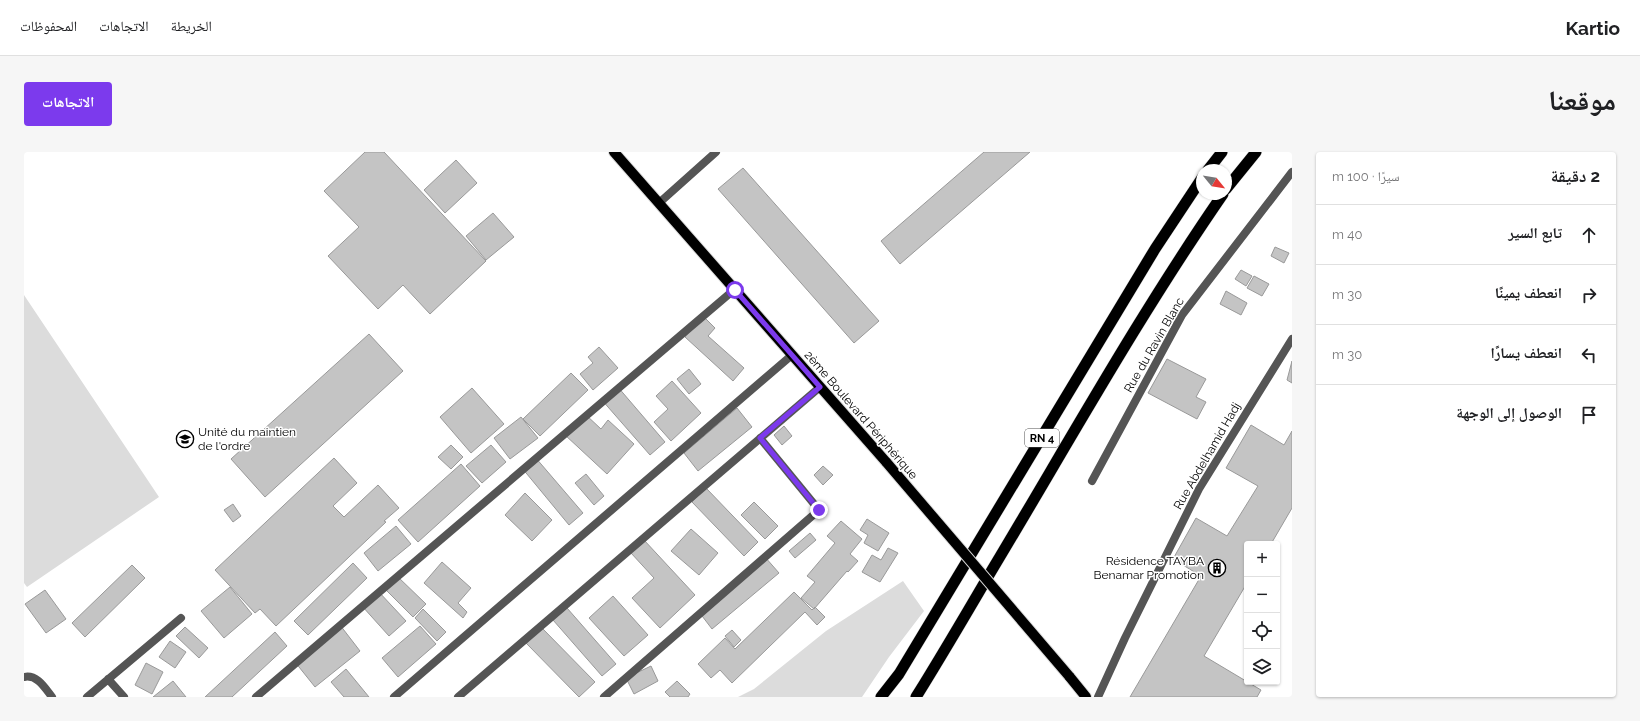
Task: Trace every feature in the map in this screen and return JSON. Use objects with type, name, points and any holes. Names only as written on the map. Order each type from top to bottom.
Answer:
[{"type":"highway","points":[[1213,164],[1222,152]]},
{"type":"highway","points":[[1232,182],[1256,152]]},
{"type":"highway","name":"RN 4","points":[[881,697],[899,674],[1155,249],[1196,187]]},
{"type":"highway","name":"RN 4","points":[[916,697],[1008,545],[1122,350],[1183,251],[1219,200]]},
{"type":"main road","name":"2ème Boulevard Périphérique","points":[[614,152],[887,463],[1086,697]]},
{"type":"street","points":[[659,203],[716,152]]},
{"type":"street","name":"Rue du Ravin Blanc","points":[[1092,481],[1182,315],[1292,172]]},
{"type":"street","points":[[256,697],[735,290]]},
{"type":"street","name":"Rue Abdelhamid Hadj","points":[[1098,697],[1124,638],[1199,489],[1292,339]]},
{"type":"street","points":[[394,697],[792,355]]},
{"type":"street","points":[[458,697],[820,387]]},
{"type":"street","points":[[604,697],[819,510],[760,438]]},
{"type":"street","points":[[87,697],[181,618]]},
{"type":"street","points":[[24,677],[28,676],[38,680],[52,697]]},
{"type":"street","points":[[108,679],[124,697]]},
{"type":"shaded area","points":[[24,295],[159,497],[27,587],[24,583]]},
{"type":"shaded area","points":[[903,581],[924,611],[889,657],[862,697],[738,697],[754,689],[826,631]]},
{"type":"building","points":[[365,152],[384,152],[486,261],[430,314],[403,285],[378,309],[328,256],[359,227],[324,191]]},
{"type":"building","points":[[984,152],[1030,152],[900,264],[881,241]]},
{"type":"building","points":[[456,160],[477,183],[445,213],[424,190]]},
{"type":"building","points":[[743,168],[879,321],[854,343],[718,189]]},
{"type":"building","points":[[493,213],[514,237],[486,260],[466,236]]},
{"type":"building","points":[[1275,247],[1289,253],[1284,263],[1271,256]]},
{"type":"building","points":[[1241,270],[1252,276],[1246,286],[1235,279]]},
{"type":"building","points":[[1254,276],[1269,284],[1262,296],[1247,288]]},
{"type":"building","points":[[1226,291],[1247,303],[1241,315],[1220,304]]},
{"type":"building","points":[[703,316],[715,328],[708,336],[744,368],[733,381],[685,337]]},
{"type":"building","points":[[369,334],[403,371],[265,497],[231,459]]},
{"type":"building","points":[[599,347],[618,368],[593,390],[580,374],[593,363],[588,357]]},
{"type":"building","points":[[1167,359],[1206,379],[1196,397],[1206,402],[1197,419],[1148,393]]},
{"type":"building","points":[[1292,361],[1292,383],[1287,380]]},
{"type":"building","points":[[689,369],[701,384],[689,394],[677,379]]},
{"type":"building","points":[[571,373],[588,390],[540,436],[523,419]]},
{"type":"building","points":[[672,381],[701,413],[671,441],[654,422],[668,409],[656,396]]},
{"type":"building","points":[[617,386],[665,442],[650,455],[601,399]]},
{"type":"building","points":[[472,388],[504,424],[471,453],[440,417]]},
{"type":"building","points":[[737,408],[752,427],[698,471],[684,453]]},
{"type":"building","points":[[585,414],[601,429],[608,420],[634,444],[607,474],[565,435]]},
{"type":"building","points":[[521,417],[538,438],[510,459],[494,438]]},
{"type":"building","name":"Résidence TAYBA Benamar Promotion","points":[[1251,425],[1284,445],[1292,431],[1292,508],[1273,541],[1244,541],[1244,588],[1204,656],[1244,680],[1244,685],[1253,685],[1261,690],[1257,697],[1130,697],[1201,576],[1173,559],[1196,518],[1227,536],[1258,486],[1226,468]]},
{"type":"building","points":[[784,426],[792,436],[782,445],[774,435]]},
{"type":"building","points":[[451,445],[463,457],[451,469],[438,457]]},
{"type":"building","points":[[491,445],[506,462],[482,483],[466,466]]},
{"type":"building","points":[[535,457],[583,513],[569,525],[522,468]]},
{"type":"building","points":[[334,458],[357,483],[333,506],[344,517],[378,485],[399,508],[276,626],[260,609],[255,613],[215,570]]},
{"type":"building","points":[[461,464],[480,486],[418,542],[398,520]]},
{"type":"building","points":[[823,466],[833,475],[823,485],[814,475]]},
{"type":"building","points":[[586,474],[604,496],[594,505],[575,483]]},
{"type":"building","points":[[706,488],[758,542],[744,556],[692,502]]},
{"type":"building","points":[[525,493],[552,520],[532,541],[505,515]]},
{"type":"building","points":[[754,502],[778,526],[765,539],[741,515]]},
{"type":"building","points":[[233,504],[241,516],[233,522],[224,510]]},
{"type":"building","points":[[867,519],[889,533],[878,551],[864,543],[868,535],[860,530]]},
{"type":"building","points":[[841,521],[862,539],[850,554],[858,561],[848,572],[847,571],[814,609],[801,598],[815,582],[807,576],[835,543],[827,536]]},
{"type":"building","points":[[396,526],[411,544],[378,571],[364,553]]},
{"type":"building","points":[[691,529],[718,553],[699,575],[671,551]]},
{"type":"building","points":[[810,533],[816,540],[795,558],[789,551]]},
{"type":"building","points":[[644,540],[695,595],[660,628],[632,598],[654,578],[631,553]]},
{"type":"building","points":[[888,548],[898,553],[880,582],[862,572],[872,555],[881,560]]},
{"type":"building","points":[[765,557],[779,573],[712,629],[699,612]]},
{"type":"building","points":[[442,562],[471,588],[458,603],[467,612],[463,618],[424,583]]},
{"type":"building","points":[[353,563],[367,578],[308,635],[294,621]]},
{"type":"building","points":[[132,565],[145,578],[85,637],[72,623]]},
{"type":"building","points":[[397,576],[426,604],[413,617],[384,588]]},
{"type":"building","points":[[230,587],[252,614],[224,638],[201,611]]},
{"type":"building","points":[[45,590],[66,619],[46,633],[25,604]]},
{"type":"building","points":[[378,591],[406,621],[389,636],[362,606]]},
{"type":"building","points":[[794,592],[812,610],[815,607],[825,617],[817,625],[805,612],[732,683],[720,670],[711,678],[698,664],[725,638],[735,649]]},
{"type":"building","points":[[613,596],[648,635],[624,656],[589,618]]},
{"type":"building","points":[[567,608],[616,664],[602,676],[553,620]]},
{"type":"building","points":[[423,609],[446,632],[437,641],[415,618]]},
{"type":"building","points":[[340,625],[360,651],[315,687],[295,662]]},
{"type":"building","points":[[420,626],[436,644],[398,677],[382,658]]},
{"type":"building","points":[[185,627],[208,648],[199,658],[176,636]]},
{"type":"building","points":[[542,628],[595,682],[579,697],[526,643]]},
{"type":"building","points":[[732,630],[741,640],[734,647],[725,636]]},
{"type":"building","points":[[275,632],[287,646],[232,697],[205,697]]},
{"type":"building","points":[[170,641],[186,652],[175,668],[159,657]]},
{"type":"building","points":[[146,663],[163,672],[152,694],[135,685]]},
{"type":"building","points":[[651,666],[658,681],[634,694],[626,678]]},
{"type":"building","points":[[346,669],[369,697],[344,697],[331,682]]},
{"type":"building","points":[[173,681],[186,697],[153,697]]},
{"type":"building","points":[[677,681],[690,694],[688,697],[670,697],[665,692]]},
{"type":"place","name":"Unité du maintien de l'ordre","points":[[185,439]]},
{"type":"place","name":"Résidence TAYBA Benamar Promotion","points":[[1217,568]]},
{"type":"route","points":[[735,290],[820,387],[760,438],[819,510]]}]
